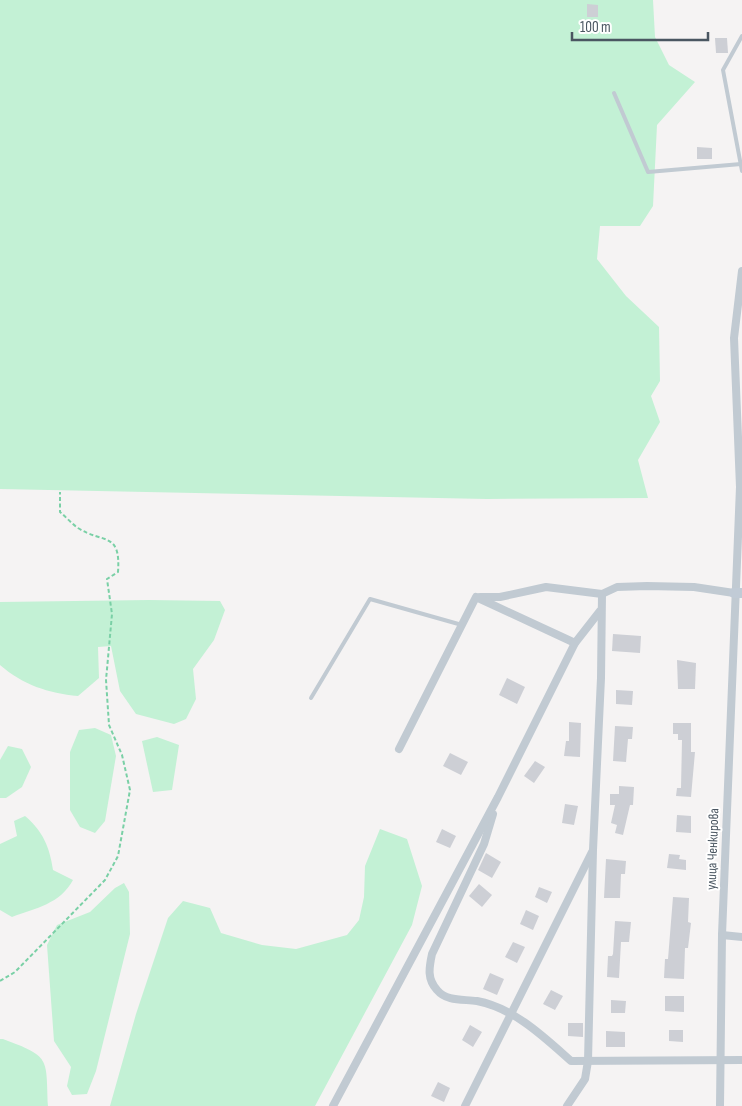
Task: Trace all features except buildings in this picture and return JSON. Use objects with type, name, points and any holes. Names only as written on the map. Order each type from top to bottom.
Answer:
[{"type":"street","name":"улица Ченкирова","points":[[720,1106],[719,1060],[722,936],[741,487],[734,338],[742,271]]},
{"type":"street","points":[[476,597],[500,597],[546,587],[602,594],[617,588],[647,586],[694,587],[738,593]]},
{"type":"street","points":[[567,1106],[585,1079],[588,1061],[593,850],[601,678],[600,611],[602,594]]},
{"type":"street","points":[[399,749],[476,597]]},
{"type":"street","points":[[476,597],[575,644]]},
{"type":"street","points":[[333,1106],[498,797],[575,644],[600,611]]},
{"type":"street","points":[[498,797],[484,844],[432,954],[429,968],[430,979],[438,991],[448,998],[477,1001],[512,1015],[548,1039],[571,1061],[742,1060]]},
{"type":"street","points":[[465,1106],[593,850]]},
{"type":"street","points":[[722,936],[742,937]]},
{"type":"lane","points":[[742,36],[723,70],[742,171]]},
{"type":"lane","points":[[614,93],[648,172],[741,164]]},
{"type":"lane","points":[[311,698],[370,599],[462,625]]},
{"type":"path","points":[[0,981],[16,972],[105,880],[118,856],[130,790],[122,755],[109,725],[106,680],[112,614],[107,579],[118,572],[119,554],[109,539],[79,528],[60,512],[60,492]]},
{"type":"green space","points":[[0,0],[653,0],[655,37],[669,65],[695,82],[657,125],[653,206],[640,226],[600,226],[597,259],[626,296],[659,327],[660,381],[651,396],[660,422],[638,460],[648,498],[487,499],[0,489]]},
{"type":"green space","points":[[220,601],[225,610],[214,640],[193,669],[196,699],[186,719],[174,724],[136,714],[120,691],[111,646],[98,647],[99,678],[78,696],[56,693],[36,687],[18,678],[0,665],[0,602]]},
{"type":"green space","points":[[95,728],[111,735],[116,756],[105,821],[95,833],[80,827],[70,810],[70,752],[79,730]]},
{"type":"green space","points":[[157,737],[179,745],[172,790],[153,792],[142,741]]},
{"type":"green space","points":[[8,746],[22,749],[31,767],[22,787],[6,798],[0,798],[0,760]]},
{"type":"green space","points":[[25,816],[37,828],[45,840],[53,870],[73,880],[68,888],[54,900],[12,917],[0,910],[0,844],[17,836],[14,821]]},
{"type":"green space","points":[[380,829],[407,839],[422,886],[412,925],[315,1106],[110,1106],[136,1014],[168,918],[183,901],[210,908],[221,933],[262,945],[296,949],[347,935],[359,920],[364,897],[365,866]]},
{"type":"green space","points":[[124,883],[129,892],[130,934],[96,1071],[87,1094],[72,1095],[67,1086],[71,1067],[54,1041],[47,945],[57,925],[90,912],[115,888]]},
{"type":"green space","points":[[0,1039],[30,1050],[43,1061],[47,1077],[48,1106],[0,1106]]}]
